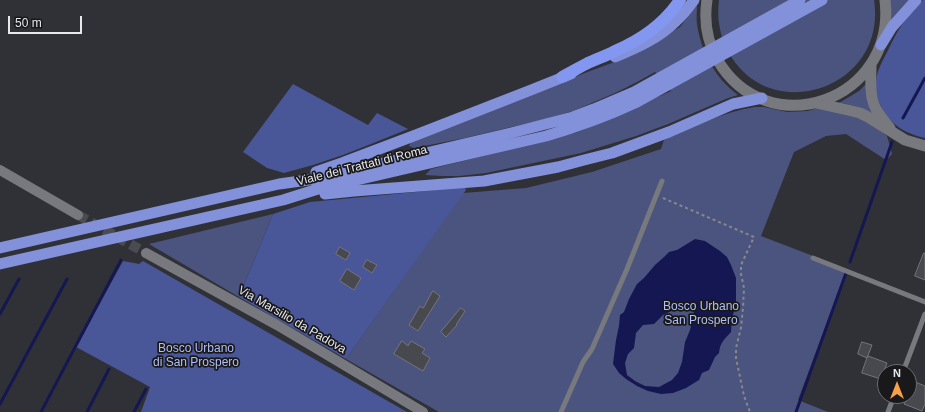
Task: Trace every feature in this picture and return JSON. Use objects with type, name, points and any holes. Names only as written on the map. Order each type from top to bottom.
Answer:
[{"type":"highway","points":[[562,77],[631,44],[662,22],[673,11],[680,0]]},
{"type":"highway","points":[[279,184],[342,163],[630,51],[653,39],[676,22],[685,13],[694,0]]},
{"type":"highway","name":"Viale dei Trattati di Roma","points":[[0,264],[283,200],[318,189],[567,130],[616,112],[654,87],[800,0]]},
{"type":"highway","name":"Viale dei Trattati di Roma","points":[[0,248],[279,184],[315,179],[559,121],[654,87],[822,0]]},
{"type":"highway","points":[[881,45],[892,28],[916,0]]},
{"type":"highway","points":[[283,200],[354,191],[484,181],[558,167],[641,143],[733,104],[762,98]]},
{"type":"street","points":[[707,0],[706,11],[709,39],[715,56],[725,71],[738,84],[762,98],[783,104],[794,105],[815,103],[831,97],[856,82],[871,65],[881,45],[886,17],[885,0]]},
{"type":"street","points":[[871,65],[871,93],[873,102],[881,116],[894,133]]},
{"type":"street","points":[[815,103],[860,113],[905,140],[925,146]]},
{"type":"street","points":[[0,170],[78,215]]},
{"type":"street","name":"Via Marsilio da Padova","points":[[146,253],[277,326],[423,412]]},
{"type":"lane","points":[[562,412],[583,362],[592,349],[627,269],[662,181]]},
{"type":"lane","points":[[813,258],[925,302]]},
{"type":"lane","points":[[906,364],[925,314]]},
{"type":"path","points":[[657,195],[754,237],[741,265],[744,288],[743,308],[741,328],[736,348],[736,358],[744,396],[750,412]]},
{"type":"green space","points":[[719,0],[874,0],[873,32],[862,57],[843,76],[820,88],[793,92],[767,87],[744,72],[726,47],[719,24]]},
{"type":"green space","points":[[888,0],[910,0],[889,25]]},
{"type":"green space","points":[[923,0],[925,0],[925,138],[914,135],[897,126],[883,109],[876,90],[878,71],[894,38],[909,15]]},
{"type":"green space","points":[[697,5],[697,24],[699,34],[710,64],[722,81],[738,95],[636,136],[581,153],[486,173],[459,176],[425,175],[431,169],[575,133],[671,91],[665,80],[655,72],[615,93],[573,111],[465,138],[414,148],[409,146],[411,142],[631,56],[680,27]]},
{"type":"green space","points":[[293,84],[368,125],[377,113],[408,129],[343,155],[313,165],[284,173],[267,168],[243,152]]},
{"type":"green space","points":[[866,84],[876,115],[849,104],[839,103],[859,91]]},
{"type":"green space","name":"Bosco Urbano San Prospero","points":[[755,107],[764,107],[787,112],[808,111],[817,108],[837,109],[869,122],[887,136],[892,154],[886,160],[846,134],[826,136],[794,152],[761,236],[847,269],[798,400],[828,412],[439,412],[346,359],[463,193],[526,188],[592,172],[661,149],[664,140],[708,120],[731,112]]},
{"type":"green space","points":[[464,186],[466,190],[346,359],[239,297],[273,214],[310,202]]},
{"type":"green space","points":[[273,214],[239,297],[149,244]]},
{"type":"green space","name":"Bosco Urbano di San Prospero","points":[[123,261],[139,264],[143,261],[407,412],[141,412],[150,387],[76,347]]},
{"type":"shaded area","points":[[695,239],[705,241],[727,257],[736,278],[736,305],[732,318],[731,332],[721,344],[719,353],[715,357],[709,370],[702,373],[699,380],[686,388],[673,393],[661,394],[648,391],[637,386],[619,373],[613,364],[620,315],[624,312],[637,284],[669,252],[677,250]],"holes":[[[684,305],[693,309],[694,314],[685,342],[682,362],[678,373],[672,380],[659,387],[645,386],[627,375],[625,363],[628,354],[634,348],[636,333],[643,325],[654,324],[663,315]]]},
{"type":"building","points":[[340,247],[350,253],[346,260],[336,254]]},
{"type":"building","points":[[925,253],[925,280],[915,276]]},
{"type":"building","points":[[367,260],[377,265],[372,273],[363,267]]},
{"type":"building","points":[[347,269],[361,278],[354,290],[340,281]]},
{"type":"building","points":[[433,291],[440,296],[418,331],[409,325],[420,306],[423,308]]},
{"type":"building","points":[[461,308],[465,311],[457,325],[446,337],[441,332]]},
{"type":"building","points":[[402,341],[408,346],[411,341],[425,349],[422,353],[430,358],[423,371],[394,354]]},
{"type":"building","points":[[862,342],[872,345],[867,358],[858,354]]},
{"type":"building","points":[[868,356],[887,363],[877,364],[877,378],[862,373]]},
{"type":"building","points":[[917,383],[925,386],[925,404],[922,411],[904,404],[917,404]]},
{"type":"waterway","points":[[903,118],[925,78]]},
{"type":"waterway","points":[[850,262],[892,142]]},
{"type":"waterway","points":[[41,412],[121,260]]},
{"type":"waterway","points":[[796,412],[846,273]]},
{"type":"waterway","points":[[0,314],[19,279]]},
{"type":"waterway","points":[[0,404],[67,279]]},
{"type":"waterway","points":[[87,412],[109,369]]},
{"type":"waterway","points":[[134,412],[146,389]]},
{"type":"tunnel","points":[[78,215],[146,253]]}]
